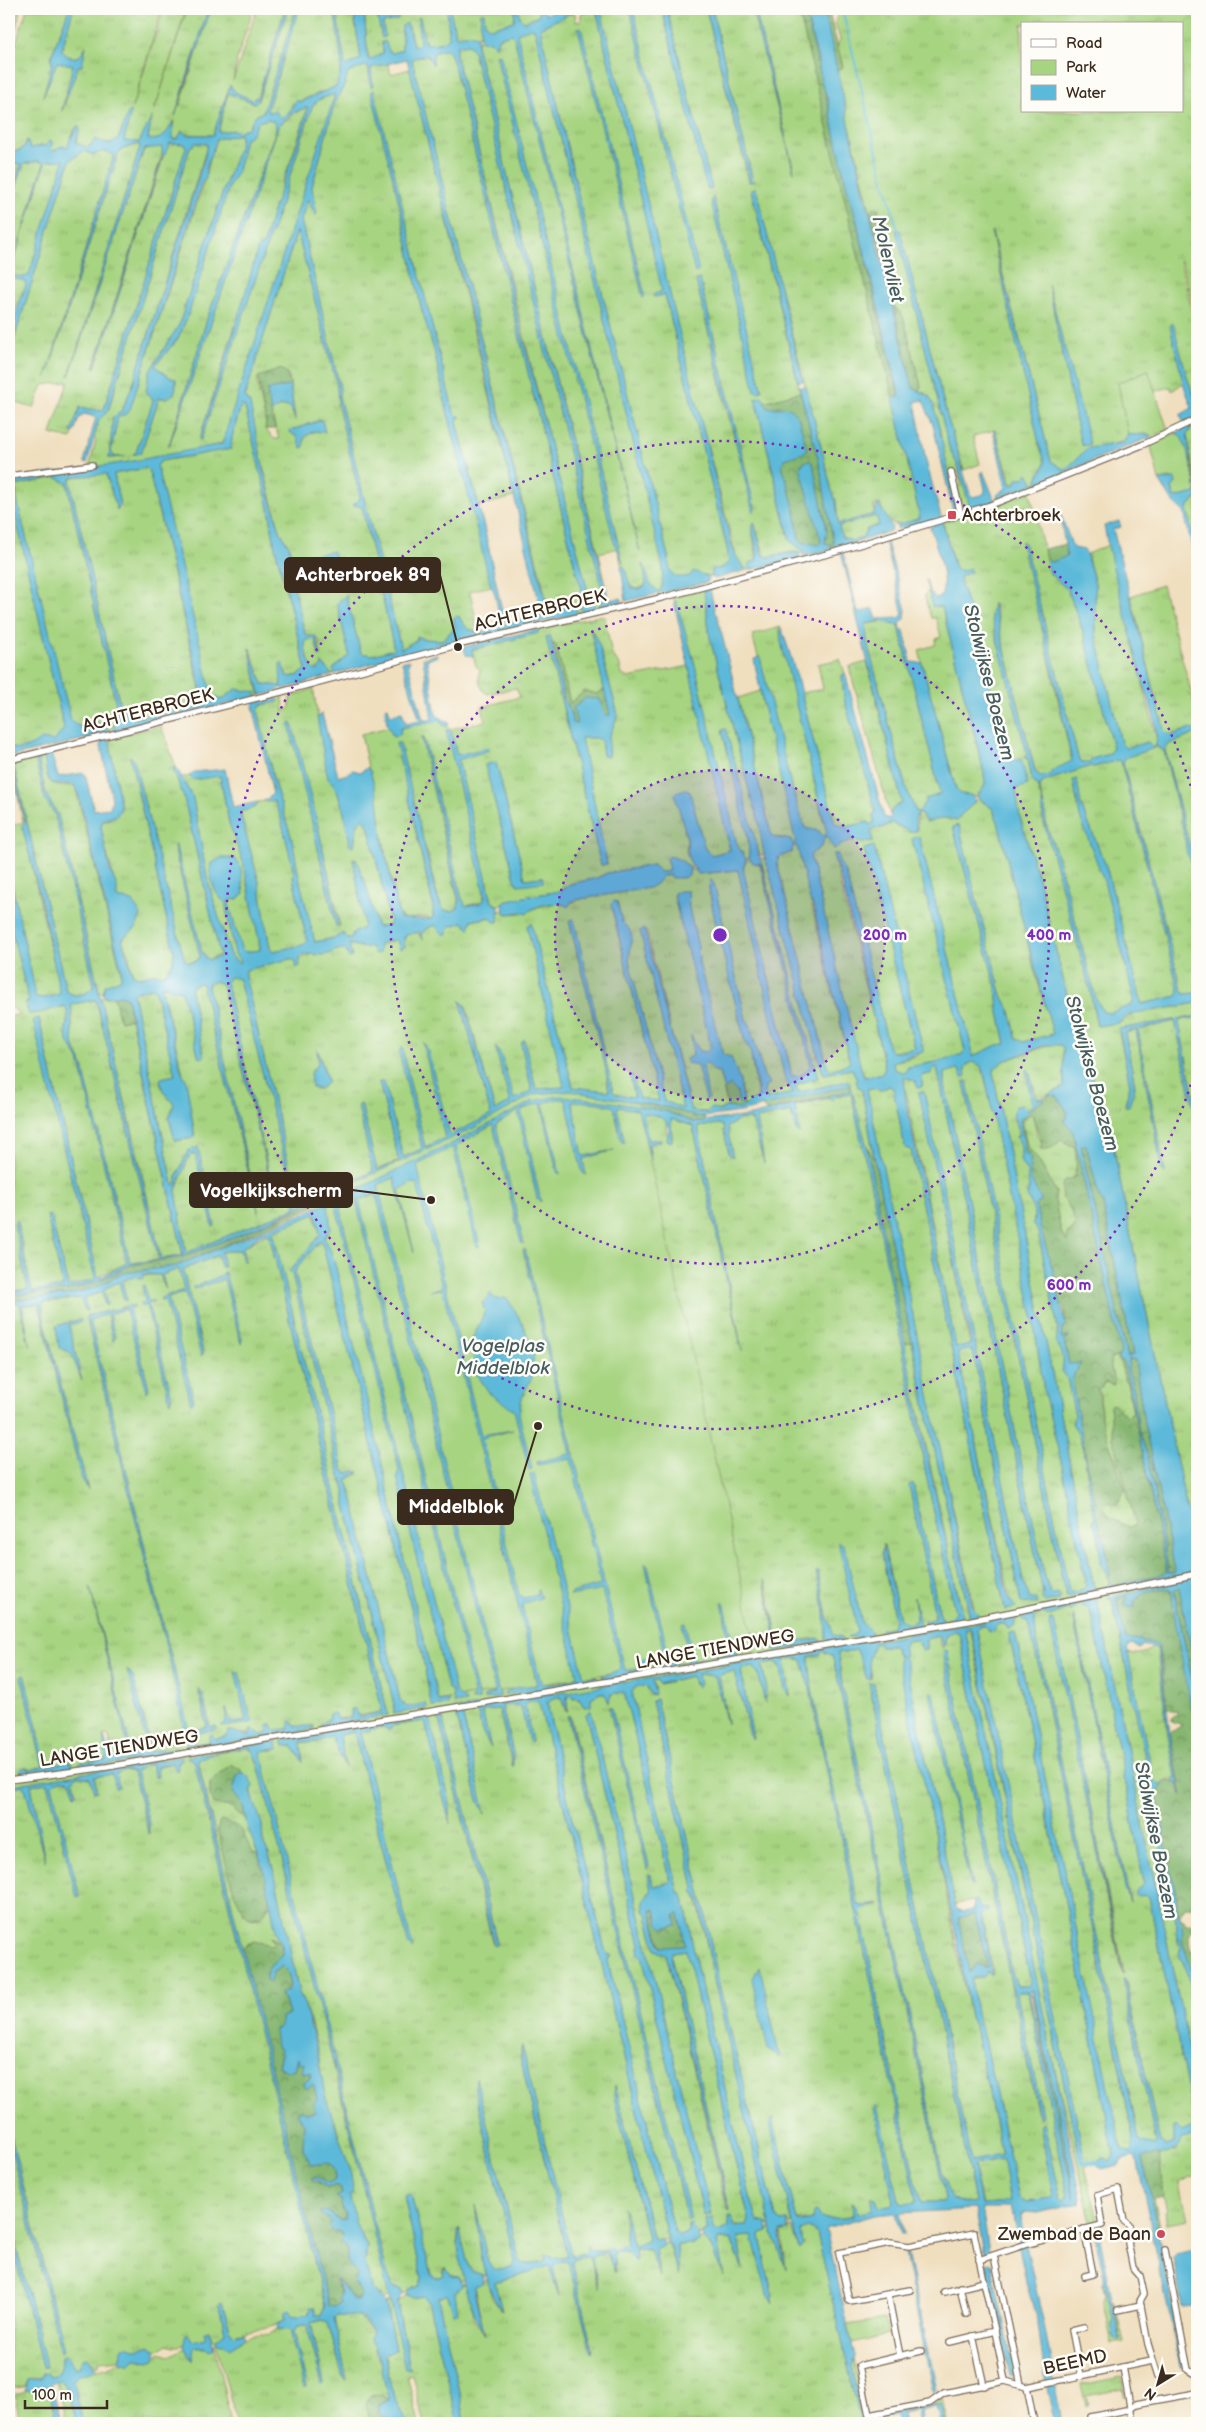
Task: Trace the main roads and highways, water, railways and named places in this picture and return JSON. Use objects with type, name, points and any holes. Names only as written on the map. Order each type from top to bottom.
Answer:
[{"type":"water","points":[[69,9],[73,9],[62,50],[70,57],[77,57],[80,56],[86,46],[82,66],[78,66],[62,111],[73,65],[57,62],[43,97],[52,64],[51,57]]},
{"type":"water","points":[[208,9],[211,9],[175,116]]},
{"type":"water","points":[[285,9],[288,9],[258,100],[254,103],[228,93],[218,132],[233,130],[240,132],[248,128],[255,116],[263,112],[296,9],[299,9],[267,110],[268,112],[275,111],[281,118],[290,111],[296,100],[299,102],[337,86],[342,65],[334,9],[336,9],[345,64],[348,65],[361,59],[353,9],[364,9],[368,59],[370,60],[383,53],[382,42],[385,41],[389,51],[392,53],[402,50],[402,26],[407,23],[413,46],[416,47],[420,43],[418,18],[420,17],[425,44],[440,43],[449,38],[447,9],[450,9],[456,36],[471,34],[477,36],[477,49],[608,597],[609,600],[621,598],[623,602],[600,610],[602,589],[475,53],[468,44],[457,46],[456,56],[520,326],[589,596],[596,607],[586,612],[580,609],[582,589],[575,567],[452,57],[447,49],[433,53],[433,65],[427,54],[412,59],[547,606],[576,607],[577,614],[432,647],[335,674],[333,669],[349,655],[337,603],[346,595],[361,653],[372,655],[394,649],[362,507],[352,505],[358,502],[360,497],[338,405],[337,386],[297,231],[245,396],[250,404],[268,489],[280,531],[289,546],[293,562],[291,573],[305,634],[316,636],[321,656],[319,656],[315,639],[306,640],[307,655],[313,669],[317,671],[322,663],[332,675],[284,689],[281,688],[271,693],[260,694],[249,648],[263,684],[281,686],[280,664],[282,663],[286,675],[291,677],[297,676],[306,669],[275,547],[269,508],[245,407],[241,405],[232,437],[231,449],[161,461],[157,466],[212,695],[221,700],[236,689],[256,692],[256,697],[179,716],[181,708],[197,703],[202,699],[202,693],[149,471],[146,468],[114,474],[120,506],[117,510],[106,474],[72,477],[70,482],[120,705],[128,715],[138,718],[161,712],[160,702],[164,701],[168,709],[173,710],[178,716],[113,732],[117,709],[67,483],[55,477],[16,486],[16,496],[71,720],[76,725],[81,726],[100,723],[110,733],[9,757],[9,746],[21,749],[41,739],[54,741],[64,729],[9,487],[9,479],[128,462],[222,444],[335,94],[318,100],[312,107],[276,219],[201,440],[199,440],[258,247],[264,244],[308,107],[293,113],[279,125],[169,446],[208,316],[276,130],[275,123],[269,119],[258,122],[252,134],[245,139],[238,171],[230,184],[189,313],[179,337],[155,366],[171,378],[176,379],[175,392],[168,398],[159,398],[141,453],[132,455],[136,452],[152,404],[153,399],[146,391],[149,372],[179,325],[240,145],[240,134],[217,139],[206,168],[206,179],[202,182],[130,410],[127,414],[118,417],[111,452],[115,457],[124,457],[109,458],[113,417],[121,412],[132,387],[205,156],[207,144],[196,143],[190,147],[108,411],[99,420],[87,463],[84,462],[96,417],[84,414],[79,418],[74,433],[71,432],[80,407],[101,411],[104,409],[186,147],[184,144],[170,143],[164,156],[162,156],[162,147],[144,149],[69,376],[140,147],[139,144],[121,150],[118,154],[46,378],[114,155],[105,151],[93,155],[84,151],[70,160],[9,356],[12,328],[26,285],[25,281],[12,278],[9,282],[9,275],[25,277],[29,275],[64,160],[48,161],[45,164],[13,263],[44,163],[38,161],[24,164],[9,208],[21,164],[9,163],[9,155],[24,148],[27,140],[30,148],[47,145],[50,140],[52,141],[51,149],[53,151],[62,146],[67,147],[77,126],[80,128],[76,143],[88,148],[96,139],[107,143],[115,142],[118,140],[129,111],[131,112],[124,141],[139,142],[152,117],[148,139],[161,138],[173,121],[173,139],[177,139],[182,131],[187,135],[213,135],[230,85],[235,92],[252,100],[258,96]],"holes":[[[407,59],[478,343],[540,606],[540,616],[505,624],[484,527],[457,423],[458,418],[461,417],[456,415],[453,410],[374,90],[371,91],[399,203],[421,307],[434,350],[445,402],[490,583],[495,594],[501,625],[488,630],[472,630],[467,628],[459,616],[453,618],[455,627],[443,640],[423,639],[417,636],[417,640],[401,649],[339,396],[340,388],[301,220],[308,199],[315,215],[317,214],[312,187],[335,102],[344,86],[348,73],[365,66],[368,67],[371,87],[373,86],[371,68]]]},
{"type":"water","points":[[376,9],[391,9],[395,14],[400,11],[397,20],[383,23],[385,37],[382,38]]},
{"type":"water","points":[[515,9],[518,9],[520,18],[525,22],[539,15],[539,9],[543,9],[546,14],[560,9],[570,10],[571,13],[540,28],[585,224],[671,571],[675,576],[684,577],[690,576],[693,571],[709,577],[708,582],[626,601],[621,567],[624,566],[631,588],[640,589],[646,585],[643,563],[650,583],[658,592],[662,587],[663,568],[535,30],[532,28],[517,33],[640,552],[514,37],[511,34],[498,38],[496,47],[491,41],[481,41],[480,38],[481,13],[484,12],[485,24],[490,28],[514,21]]},
{"type":"water","points":[[596,9],[602,9],[731,543],[736,556],[746,570],[715,579],[712,577],[712,569],[722,568],[729,562],[727,548],[665,295],[654,297],[653,295],[662,291]]},
{"type":"water","points":[[630,9],[633,9],[699,271],[695,273]]},
{"type":"water","points":[[662,9],[667,9],[712,189],[708,190],[704,178]]},
{"type":"water","points":[[706,9],[712,9],[753,182],[750,182]]},
{"type":"water","points":[[752,9],[755,9],[794,172]]},
{"type":"water","points":[[805,9],[824,9],[861,178],[913,388],[929,396],[934,406],[958,513],[948,516],[947,514],[953,511],[933,425],[923,400],[915,402],[926,461],[955,569],[963,571],[969,568],[971,572],[961,576],[960,581],[979,639],[1009,761],[1021,759],[1028,785],[1016,789],[1020,817],[1037,874],[1072,1015],[1084,1039],[1095,1093],[1106,1108],[1197,1559],[1197,1571],[1187,1573],[1197,1576],[1197,1680],[1179,1588],[1174,1591],[1197,1703],[1197,1735],[1178,1641],[1171,1589],[1161,1588],[1146,1593],[1134,1601],[1135,1608],[1125,1606],[1128,1595],[1116,1599],[1126,1640],[1138,1639],[1158,1645],[1181,1795],[1177,1782],[1172,1782],[1176,1777],[1168,1735],[1157,1648],[1142,1645],[1140,1649],[1132,1644],[1127,1648],[1153,1777],[1149,1778],[1135,1709],[1130,1698],[1131,1691],[1112,1600],[1107,1598],[1176,1581],[1178,1576],[1106,1589],[1109,1579],[1113,1586],[1167,1572],[1124,1363],[1118,1358],[1121,1352],[1073,1131],[1065,1122],[1068,1113],[1057,1096],[1047,1095],[1064,1087],[1063,1048],[1061,1045],[1046,1045],[1004,1061],[994,1069],[994,1077],[1095,1592],[1067,1597],[1063,1584],[964,1082],[967,1081],[1069,1590],[1073,1593],[1086,1586],[1062,1466],[1044,1392],[1033,1317],[984,1072],[982,1067],[974,1062],[968,1064],[965,1069],[966,1077],[962,1078],[960,1071],[957,1069],[945,1073],[945,1085],[1043,1570],[1050,1593],[1061,1596],[1059,1600],[1045,1603],[1042,1600],[1043,1593],[937,1067],[934,1068],[932,1073],[922,1076],[922,1087],[918,1088],[915,1081],[904,1077],[906,1102],[956,1347],[970,1345],[971,1342],[919,1092],[924,1091],[1023,1580],[1030,1599],[1036,1599],[1037,1604],[1021,1603],[973,1351],[968,1349],[958,1353],[1008,1597],[1016,1608],[1005,1610],[911,1150],[905,1148],[893,1088],[889,1086],[881,1090],[867,1089],[970,1595],[973,1609],[979,1615],[970,1618],[879,1184],[862,1089],[858,1087],[857,1079],[852,1069],[824,1074],[822,1071],[765,857],[756,812],[710,638],[704,589],[719,585],[710,589],[715,613],[772,837],[791,840],[793,844],[796,843],[765,715],[754,659],[760,657],[792,789],[805,828],[818,831],[824,836],[827,834],[781,642],[780,630],[782,629],[795,670],[835,824],[846,827],[868,822],[870,825],[874,823],[873,815],[876,813],[844,698],[842,675],[845,673],[884,817],[890,819],[892,809],[902,803],[841,552],[843,552],[858,613],[873,608],[877,619],[899,618],[903,614],[885,541],[872,545],[871,543],[886,539],[906,610],[905,619],[900,622],[901,630],[904,630],[911,662],[922,663],[956,789],[961,794],[971,795],[975,800],[957,821],[946,818],[926,822],[921,814],[917,814],[915,820],[917,831],[910,832],[892,823],[882,828],[871,830],[873,841],[862,843],[851,840],[834,849],[827,837],[824,838],[822,846],[810,855],[863,1076],[883,1073],[885,1067],[843,886],[833,854],[838,854],[839,862],[846,874],[889,1048],[892,1052],[900,1052],[915,1048],[864,849],[874,846],[923,1049],[923,1052],[893,1062],[894,1069],[905,1073],[908,1067],[936,1062],[963,1054],[965,1051],[912,839],[919,836],[972,1049],[972,1057],[997,1045],[1006,1044],[998,1008],[996,987],[953,827],[959,825],[1002,996],[1008,1006],[1016,1037],[1023,1042],[1053,1034],[998,822],[992,808],[977,797],[985,785],[984,773],[942,607],[932,606],[926,580],[929,591],[935,598],[940,597],[943,591],[941,563],[930,527],[934,526],[932,520],[898,529],[895,524],[898,525],[920,518],[893,398],[900,397],[847,188],[827,97],[821,81]],"holes":[[[881,621],[899,626],[940,794],[926,799],[920,811],[916,812],[906,788],[867,642],[866,624]],[[793,846],[797,846],[810,901],[813,905],[850,1063],[831,1070],[828,1069],[777,863],[779,857],[792,852]],[[1081,1145],[1086,1145],[1099,1197],[1103,1203],[1133,1355],[1127,1357]],[[1129,1359],[1135,1360],[1144,1423],[1175,1570],[1174,1573],[1169,1573],[1148,1457],[1138,1428],[1134,1392],[1128,1370]]]},
{"type":"water","points":[[581,27],[645,296],[643,298],[578,28]]},
{"type":"water","points":[[500,54],[623,563],[614,542],[496,55]]},
{"type":"water","points":[[162,157],[102,348],[94,368]]},
{"type":"water","points":[[756,188],[803,381],[798,382],[751,189]]},
{"type":"water","points":[[713,197],[762,390],[760,392],[755,391],[711,200]]},
{"type":"water","points":[[896,230],[900,230],[947,416],[970,494],[973,497],[984,494],[985,489],[981,472],[983,471],[995,501],[970,507],[958,466],[949,447]]},
{"type":"water","points":[[991,231],[1051,461],[1065,470],[1088,448],[1123,443],[1128,435],[1149,434],[1151,437],[1036,484],[1044,468],[1045,461],[1040,448]]},
{"type":"water","points":[[700,279],[755,509],[753,512],[696,280]]},
{"type":"water","points":[[1048,284],[1090,444],[1083,446],[1080,440]]},
{"type":"water","points":[[1173,323],[1188,380],[1197,403],[1197,416],[1184,423],[1180,415],[1192,408],[1183,383],[1170,326]]},
{"type":"water","points":[[290,385],[295,420],[290,407],[281,406],[271,412],[267,391]]},
{"type":"water","points":[[806,386],[836,501],[838,524],[874,514],[878,504],[892,528],[890,531],[841,548],[834,545],[819,462],[799,387]],"holes":[[[876,516],[879,525],[867,529],[862,538],[852,541],[842,537],[839,526]]]},
{"type":"water","points":[[763,397],[766,406],[791,408],[799,419],[807,450],[785,459],[782,465],[795,511],[799,538],[802,542],[819,545],[821,541],[800,467],[804,462],[810,460],[813,464],[827,530],[825,543],[831,545],[831,550],[803,556],[803,550],[790,541],[755,398]]},
{"type":"water","points":[[322,420],[325,433],[317,431],[308,434],[304,438],[304,447],[301,448],[298,438],[289,431]]},
{"type":"water","points":[[1190,426],[1191,429],[1187,435],[1197,497],[1187,508],[1197,553],[1197,570],[1184,512],[1173,502],[1159,480],[1175,479],[1176,483],[1172,488],[1174,498],[1196,493],[1187,450],[1184,442],[1176,433]]},
{"type":"water","points":[[993,430],[995,430],[1010,484],[1015,485],[1018,478],[1024,478],[1028,473],[1034,484],[998,498],[997,495],[1006,488]]},
{"type":"water","points":[[1059,510],[1073,548],[1085,550],[1095,583],[1096,634],[1121,743],[1126,748],[1148,742],[1154,748],[1125,758],[1123,763],[1181,987],[1185,994],[1197,993],[1197,1003],[1135,1014],[1127,1016],[1119,1023],[1097,1026],[1090,990],[1043,819],[1042,801],[1038,786],[1032,781],[1028,759],[1025,758],[1027,754],[991,616],[993,603],[1035,771],[1040,777],[1052,774],[1051,771],[1072,761],[1055,681],[1021,542],[1024,542],[1078,757],[1082,762],[1089,764],[1092,759],[1109,754],[1113,748],[1085,637],[1068,590],[1050,574],[1046,560],[1052,562],[1067,556]],"holes":[[[1119,760],[1179,992],[1177,996],[1142,1004],[1106,866],[1081,805],[1077,779],[1073,780],[1080,817],[1104,881],[1134,999],[1132,1005],[1110,1013],[1103,1012],[1096,998],[1056,852],[1046,824],[1045,809],[1039,788],[1043,782],[1091,766],[1094,767]]]},
{"type":"water","points":[[1119,521],[1121,527],[1113,529],[1164,730],[1170,736],[1189,729],[1197,730],[1197,733],[1167,745],[1165,750],[1197,875],[1197,886],[1193,865],[1187,853],[1164,751],[1156,746],[1156,729],[1152,712],[1108,545],[1104,526]]},
{"type":"water","points":[[754,522],[763,555],[768,557],[798,552],[800,556],[798,559],[749,570],[749,563],[755,562],[757,557],[753,531]]},
{"type":"water","points":[[333,551],[338,570],[332,573],[322,560],[309,559],[309,556]]},
{"type":"water","points":[[676,601],[694,661],[737,844],[746,859],[743,869],[792,1076],[803,1075],[811,1065],[760,864],[753,863],[749,858],[748,837],[722,730],[726,729],[818,1078],[797,1084],[796,1089],[800,1092],[848,1081],[851,1085],[740,1112],[704,1117],[694,1116],[670,1108],[571,1091],[534,1094],[474,1128],[239,1235],[182,1257],[130,1265],[99,1281],[69,1290],[9,1295],[9,1292],[28,1289],[14,1224],[16,1220],[32,1291],[63,1287],[47,1216],[51,1216],[68,1287],[95,1279],[33,1020],[39,1018],[98,1277],[102,1277],[127,1263],[79,1060],[66,1034],[67,1010],[65,1006],[29,1014],[25,1003],[29,1001],[9,920],[9,871],[35,997],[46,998],[60,994],[42,904],[22,826],[25,822],[12,763],[28,758],[14,766],[66,990],[69,993],[81,995],[89,991],[94,985],[55,815],[45,799],[35,758],[38,758],[46,794],[58,815],[161,1259],[183,1255],[127,998],[121,995],[103,996],[105,985],[121,979],[121,969],[77,789],[73,784],[57,784],[49,780],[44,755],[51,753],[58,777],[84,773],[94,810],[110,808],[112,799],[100,741],[109,738],[121,809],[116,816],[103,820],[101,827],[110,870],[117,886],[117,898],[133,901],[141,915],[136,928],[122,939],[133,975],[139,977],[156,973],[164,975],[173,962],[174,952],[130,756],[134,760],[184,958],[186,961],[192,962],[196,961],[200,956],[174,846],[176,846],[202,952],[208,960],[220,955],[184,798],[173,768],[176,767],[193,798],[207,878],[230,955],[239,963],[241,961],[235,954],[225,902],[215,890],[210,868],[211,863],[222,858],[235,858],[241,868],[244,893],[238,899],[228,901],[241,948],[245,952],[260,950],[260,946],[244,865],[229,823],[220,776],[194,780],[189,776],[194,772],[225,769],[233,807],[258,802],[256,807],[240,812],[259,882],[270,949],[273,951],[303,945],[307,941],[293,877],[294,872],[280,815],[274,801],[264,801],[273,794],[253,706],[254,702],[277,697],[278,699],[278,702],[262,705],[258,710],[274,782],[292,839],[300,882],[315,942],[335,938],[343,933],[347,939],[351,939],[353,933],[362,929],[364,925],[353,858],[356,859],[367,888],[377,927],[389,925],[390,921],[369,828],[364,818],[357,824],[354,846],[351,847],[340,799],[333,783],[328,779],[317,717],[322,714],[338,776],[345,775],[353,770],[360,772],[367,768],[370,770],[378,799],[383,843],[398,911],[402,919],[433,919],[433,905],[396,743],[400,743],[436,894],[443,910],[452,911],[458,908],[459,901],[421,736],[425,743],[462,899],[466,906],[482,903],[485,896],[446,730],[451,731],[457,755],[489,747],[490,750],[458,760],[492,902],[499,906],[498,922],[494,922],[490,917],[471,921],[469,929],[463,922],[449,927],[448,934],[443,934],[434,925],[422,932],[423,940],[419,932],[406,935],[404,937],[405,947],[400,949],[397,941],[394,940],[380,944],[379,953],[375,954],[370,946],[365,948],[349,944],[352,957],[349,958],[346,950],[343,949],[326,955],[303,955],[300,957],[300,966],[296,968],[296,961],[290,959],[246,970],[245,976],[298,1206],[373,1172],[358,1106],[361,1104],[377,1170],[399,1161],[379,1082],[384,1082],[403,1157],[422,1149],[399,1052],[402,1047],[425,1147],[445,1138],[423,1042],[427,1048],[450,1135],[491,1115],[460,1000],[465,1006],[495,1111],[510,1103],[495,1046],[501,1055],[514,1099],[532,1091],[521,1044],[524,1039],[536,1089],[564,1087],[527,926],[531,923],[573,1087],[609,1091],[605,1065],[569,920],[574,919],[613,1092],[618,1095],[635,1097],[630,1077],[632,1075],[639,1098],[659,1101],[611,904],[614,901],[617,902],[622,922],[629,929],[632,936],[629,961],[664,1101],[683,1109],[640,931],[644,929],[691,1111],[707,1113],[711,1108],[719,1111],[726,1107],[739,1109],[759,1097],[750,1050],[745,1042],[715,920],[709,888],[710,879],[714,884],[746,1019],[749,1023],[764,1076],[770,1084],[765,1087],[764,1094],[768,1099],[793,1093],[785,1080],[738,870],[698,874],[688,858],[687,838],[675,795],[676,792],[686,789],[690,792],[705,849],[712,855],[730,850],[674,602]],"holes":[[[230,977],[239,979],[296,1207],[186,1253],[176,1190],[189,1156],[194,1154],[213,1227],[215,1226],[198,1147],[188,1151],[177,1176],[176,1184],[173,1184],[133,993],[152,988],[155,990],[175,1075],[161,1078],[160,1080],[163,1091],[174,1104],[169,1118],[175,1141],[194,1138],[195,1136],[186,1079],[182,1073],[161,986],[166,985],[171,990],[174,988],[182,992],[199,1058],[204,1057],[191,991],[192,987],[198,983],[202,984],[259,1215],[208,987],[209,983],[215,981],[222,984],[276,1205],[227,987],[226,982]],[[95,1000],[97,1003],[159,1260],[130,1263],[83,1067],[74,1046],[72,1004]]]},
{"type":"water","points":[[590,628],[599,644],[617,711],[617,717],[609,737],[608,757],[603,755],[601,740],[581,738],[607,864],[601,865],[546,637],[550,636],[565,703],[568,705],[573,723],[577,724],[573,707],[580,704],[585,698],[600,699],[605,715],[610,715]]},
{"type":"water","points":[[539,629],[538,633],[475,649],[472,650],[473,656],[466,655],[464,647]]},
{"type":"water","points":[[437,654],[438,656],[427,660],[435,711],[436,715],[448,722],[449,725],[446,727],[439,721],[401,728],[400,735],[393,737],[387,724],[385,708],[388,707],[390,715],[402,712],[406,724],[420,721],[402,662],[409,660],[410,662],[408,664],[423,720],[432,720],[423,658]]},
{"type":"water","points":[[292,723],[318,826],[339,927],[336,926],[289,724]]},
{"type":"water","points":[[496,762],[525,879],[543,877],[543,882],[519,885],[516,883],[485,765]]},
{"type":"water","points":[[670,856],[681,860],[690,868],[689,875],[683,878],[672,878],[670,875],[663,876],[656,884],[649,888],[572,901],[568,907],[559,904],[547,904],[535,908],[527,914],[522,912],[507,914],[503,910],[504,902],[507,900],[560,891],[570,884],[597,878],[607,873],[653,865],[660,872],[666,872],[669,869],[666,859]]},
{"type":"water","points":[[688,891],[689,908],[698,947],[699,963],[723,1055],[731,1057],[740,1081],[743,1103],[739,1103],[737,1092],[730,1085],[724,1090],[719,1072],[714,1071],[706,1063],[703,1066],[708,1099],[706,1100],[697,1065],[687,1063],[686,1059],[693,1055],[691,1035],[699,1051],[706,1052],[711,1047],[674,896],[674,893]]},
{"type":"water","points":[[1197,1016],[1197,1018],[1180,1020],[1179,1023],[1197,1111],[1197,1123],[1175,1021],[1138,1030],[1165,1173],[1162,1170],[1136,1030],[1125,1033],[1135,1086],[1129,1106],[1125,1106],[1130,1085],[1119,1029]]},
{"type":"water","points":[[317,1049],[328,1082],[320,1089],[312,1088],[310,1074],[318,1064]]},
{"type":"water","points":[[1028,1069],[1036,1099],[1042,1098],[1045,1100],[1036,1104],[1020,1120],[1026,1154],[1031,1158],[1030,1175],[1042,1200],[1036,1205],[1057,1285],[1052,1288],[1058,1291],[1066,1327],[1062,1328],[1061,1339],[1069,1335],[1064,1341],[1069,1364],[1081,1363],[1072,1383],[1098,1523],[1105,1544],[1110,1575],[1108,1578],[1107,1573],[1100,1564],[1100,1538],[1093,1522],[1095,1518],[1082,1444],[1072,1423],[1075,1416],[1067,1378],[1062,1371],[1062,1353],[1056,1343],[1058,1329],[1038,1232],[1033,1224],[1033,1209],[1027,1196],[1029,1188],[1027,1172],[1020,1161],[1021,1145],[1016,1137],[1019,1134],[1013,1117],[1015,1106],[1022,1105],[1027,1110],[1032,1105],[1026,1071]]},
{"type":"water","points":[[852,1090],[867,1148],[921,1428],[963,1619],[953,1621],[948,1619],[955,1612],[926,1474],[879,1223],[851,1093],[836,1096],[832,1100],[829,1097],[795,1106],[800,1134],[796,1131],[791,1112],[757,1119],[764,1163],[752,1120],[741,1119],[727,1127],[733,1157],[729,1154],[723,1126],[719,1124],[698,1127],[742,1351],[693,1126],[671,1119],[671,1142],[667,1140],[668,1127],[664,1119],[643,1113],[648,1140],[661,1140],[661,1142],[649,1144],[651,1160],[638,1110],[617,1107],[625,1144],[621,1141],[614,1107],[599,1103],[572,1101],[583,1156],[614,1150],[583,1159],[586,1175],[582,1172],[566,1100],[559,1099],[543,1103],[560,1174],[557,1172],[541,1103],[521,1110],[541,1202],[537,1199],[518,1111],[496,1125],[524,1244],[521,1243],[493,1125],[456,1146],[480,1246],[477,1247],[453,1147],[417,1165],[481,1435],[513,1430],[482,1438],[519,1595],[524,1598],[537,1595],[538,1590],[541,1598],[524,1603],[522,1606],[541,1683],[560,1683],[577,1676],[530,1475],[534,1473],[584,1677],[597,1677],[598,1681],[506,1695],[504,1693],[518,1687],[537,1685],[443,1291],[440,1289],[430,1291],[442,1287],[417,1184],[412,1183],[399,1190],[414,1252],[394,1178],[378,1185],[500,1697],[484,1699],[484,1696],[494,1693],[495,1690],[376,1194],[359,1200],[479,1700],[472,1701],[474,1693],[355,1197],[343,1200],[340,1205],[346,1235],[456,1693],[467,1702],[454,1704],[452,1690],[448,1689],[397,1477],[399,1470],[335,1202],[328,1205],[331,1228],[324,1238],[332,1255],[340,1282],[439,1701],[449,1700],[448,1705],[433,1707],[431,1703],[421,1648],[322,1242],[319,1242],[296,1269],[295,1273],[343,1470],[347,1473],[359,1472],[346,1480],[351,1491],[400,1700],[407,1707],[426,1703],[427,1708],[394,1714],[394,1705],[345,1501],[345,1489],[339,1473],[290,1271],[320,1235],[316,1214],[273,1231],[388,1715],[321,1727],[320,1724],[328,1720],[329,1714],[334,1713],[337,1719],[351,1718],[351,1709],[355,1709],[360,1717],[381,1712],[381,1705],[269,1233],[264,1233],[242,1248],[245,1261],[243,1261],[240,1250],[221,1252],[224,1267],[221,1267],[218,1255],[183,1270],[203,1352],[201,1356],[185,1292],[168,1298],[194,1401],[191,1404],[165,1300],[161,1301],[161,1298],[184,1290],[179,1269],[162,1275],[166,1289],[160,1275],[143,1274],[143,1279],[140,1279],[137,1275],[122,1281],[127,1300],[124,1300],[119,1282],[104,1289],[107,1305],[105,1306],[102,1292],[84,1298],[87,1310],[85,1311],[80,1298],[42,1303],[44,1319],[88,1490],[81,1477],[39,1304],[22,1305],[30,1348],[19,1303],[9,1304],[9,1301],[72,1294],[98,1286],[123,1273],[176,1266],[331,1202],[447,1146],[533,1101],[558,1096],[598,1100],[666,1111],[692,1122],[751,1116]]},
{"type":"water","points":[[525,1249],[625,1670],[639,1670],[642,1667],[642,1658],[647,1658],[649,1673],[603,1680],[602,1676],[621,1669],[602,1590],[570,1596],[571,1593],[601,1585],[571,1459],[538,1465],[537,1462],[571,1454],[523,1250]]},
{"type":"water","points":[[223,1272],[225,1272],[242,1338],[241,1344],[224,1279],[194,1289],[193,1287],[223,1275]]},
{"type":"water","points":[[144,1285],[148,1301],[154,1301],[148,1304],[172,1397],[170,1402],[146,1305],[141,1306],[140,1303],[145,1302],[142,1286]]},
{"type":"water","name":"Vogelplas Middelblok","points":[[490,1293],[495,1299],[507,1298],[521,1320],[534,1351],[532,1377],[522,1398],[519,1414],[532,1469],[529,1470],[514,1410],[490,1394],[476,1373],[471,1342],[485,1311],[482,1303],[488,1298]]},
{"type":"water","points":[[134,1305],[135,1307],[129,1309],[149,1388],[147,1392],[126,1309],[109,1314],[115,1337],[113,1341],[107,1314],[90,1320],[189,1731],[207,1727],[199,1689],[203,1696],[210,1727],[216,1726],[217,1729],[187,1735],[185,1734],[167,1649],[86,1316]]},
{"type":"water","points":[[80,1319],[81,1322],[69,1325],[82,1381],[71,1353],[59,1348],[56,1326]]},
{"type":"water","points":[[913,1483],[936,1598],[940,1615],[945,1622],[926,1626],[925,1621],[933,1619],[935,1615],[909,1485]]},
{"type":"water","points":[[838,1541],[844,1545],[862,1623],[872,1632],[867,1637],[847,1638],[856,1633],[857,1629]]},
{"type":"water","points":[[883,1544],[900,1620],[908,1624],[916,1621],[914,1597],[920,1626],[880,1634],[878,1632],[892,1626],[895,1621],[882,1554]]},
{"type":"water","points":[[645,1563],[648,1566],[670,1662],[673,1665],[686,1663],[689,1659],[682,1624],[685,1623],[694,1660],[731,1653],[722,1602],[724,1602],[737,1658],[704,1664],[700,1662],[657,1672],[654,1667],[663,1666],[666,1663]]},
{"type":"water","points":[[818,1571],[827,1615],[834,1635],[842,1637],[842,1641],[829,1642],[826,1639],[825,1613],[816,1572]]},
{"type":"water","points":[[764,1580],[778,1640],[783,1645],[798,1643],[803,1639],[804,1641],[820,1638],[822,1642],[775,1651],[773,1649],[777,1645]]},
{"type":"water","points":[[90,1587],[132,1753],[176,1748],[180,1752],[110,1764],[80,1766],[80,1762],[106,1760],[103,1735],[112,1758],[129,1755]]},
{"type":"water","points":[[1097,1598],[1197,2089],[1197,2137],[1182,2139],[1173,2151],[1146,2156],[1143,2159],[1185,2366],[1180,2366],[1137,2159],[1133,2157],[1122,2160],[1119,2165],[1102,2169],[1095,2164],[1102,2157],[1110,2161],[1114,2155],[1070,1925],[1009,1633],[1015,1632],[1122,2150],[1132,2151],[1133,2138],[1041,1676],[1028,1623],[1020,1617],[1016,1618],[1014,1627],[1008,1629],[1005,1624],[998,1624],[993,1631],[989,1632],[984,1625],[980,1625],[977,1630],[1084,2156],[1079,2157],[971,1629],[966,1629],[966,1633],[1081,2198],[1080,2203],[1038,2213],[1024,2212],[1021,2214],[1022,2227],[1045,2329],[1062,2423],[1055,2423],[1045,2379],[1038,2324],[1026,2282],[1012,2211],[1010,2208],[982,2208],[989,2250],[987,2252],[984,2251],[975,2209],[900,2213],[904,2234],[901,2234],[896,2213],[875,2215],[826,2229],[855,2357],[852,2366],[863,2420],[940,2404],[945,2423],[940,2423],[936,2407],[920,2411],[922,2423],[919,2423],[916,2411],[902,2414],[904,2423],[897,2423],[895,2416],[861,2423],[817,2233],[807,2228],[801,2231],[803,2245],[799,2250],[770,2124],[773,2119],[797,2220],[801,2222],[812,2220],[813,2212],[817,2211],[821,2218],[824,2219],[853,2217],[852,2202],[858,2214],[872,2210],[871,2197],[874,2197],[878,2207],[890,2205],[894,2202],[874,2108],[877,2106],[899,2201],[903,2204],[914,2203],[916,2199],[810,1689],[802,1660],[795,1658],[785,1661],[790,1696],[785,1690],[780,1665],[776,1662],[762,1664],[766,1685],[765,1703],[758,1673],[753,1666],[741,1670],[753,1739],[751,1739],[734,1671],[719,1675],[727,1724],[715,1676],[698,1674],[700,1684],[697,1687],[691,1676],[659,1684],[657,1680],[652,1681],[655,1694],[651,1695],[646,1686],[635,1688],[632,1692],[653,1789],[679,1892],[684,1898],[697,1968],[750,2196],[758,2221],[767,2223],[768,2231],[761,2233],[760,2236],[774,2303],[767,2294],[752,2236],[738,2237],[743,2270],[731,2239],[719,2239],[717,2242],[724,2276],[709,2243],[702,2236],[702,2233],[708,2230],[705,2220],[712,2218],[714,2229],[718,2232],[729,2227],[728,2216],[731,2216],[735,2226],[747,2226],[749,2220],[686,1950],[673,1952],[671,1956],[729,2211],[669,1965],[666,1955],[656,1950],[647,1914],[643,1910],[644,1901],[651,1891],[648,1874],[650,1874],[654,1886],[671,1882],[624,1692],[611,1694],[609,1703],[605,1694],[600,1693],[591,1698],[591,1706],[584,1707],[579,1698],[567,1696],[567,1712],[561,1697],[553,1698],[547,1703],[572,1819],[606,1953],[612,1956],[608,1961],[674,2232],[680,2236],[688,2232],[688,2224],[692,2223],[693,2229],[699,2235],[699,2241],[694,2244],[677,2245],[679,2277],[670,2244],[666,2243],[668,2240],[539,1703],[529,1701],[525,1706],[532,1741],[529,1742],[521,1708],[518,1705],[502,1706],[513,1753],[513,1767],[499,1709],[482,1711],[491,1748],[481,1729],[478,1713],[468,1711],[463,1716],[485,1814],[478,1800],[456,1714],[442,1716],[497,1944],[494,1946],[439,1719],[435,1716],[430,1719],[450,1803],[450,1824],[425,1721],[394,1725],[389,1730],[383,1727],[360,1732],[413,1949],[409,1946],[354,1732],[340,1735],[345,1767],[332,1737],[317,1742],[301,1742],[303,1762],[292,1746],[284,1746],[282,1740],[313,1734],[322,1737],[321,1732],[346,1728],[354,1730],[356,1727],[565,1691],[571,1693],[572,1691],[587,1688],[697,1671],[965,1624],[969,1625],[1074,1601],[1080,1602],[1083,1599]],"holes":[[[1080,1604],[1089,1609],[1093,1619],[1123,1771],[1122,1778],[1126,1784],[1144,1884],[1134,1892],[1137,1896],[1146,1895],[1149,1897],[1195,2126],[1182,2132],[1177,2127],[1174,2127],[1174,2143],[1165,2146],[1160,2143],[1125,1979],[1123,1980],[1156,2144],[1153,2146],[1139,2140],[1036,1639],[1035,1617],[1042,1613],[1049,1616],[1067,1609],[1072,1611]],[[955,1631],[959,1633],[1031,1983],[1027,1986],[1017,1986],[1012,1972],[947,1651],[943,1652],[1039,2118],[1042,2116],[1040,2104],[1017,1994],[1019,1992],[1028,1992],[1068,2196],[1065,2200],[1061,2199],[1044,2123],[1040,2124],[1053,2195],[1050,2199],[1027,2202],[1019,2198],[983,2035],[976,2014],[971,1978],[984,1977],[988,1971],[992,1974],[981,1915],[989,1910],[980,1909],[977,1900],[974,1901],[973,1910],[963,1912],[956,1909],[906,1661],[902,1656],[905,1655],[903,1647],[906,1641],[918,1640],[921,1651],[926,1650],[926,1639],[939,1636],[944,1648],[945,1635]],[[878,1643],[880,1646],[894,1646],[897,1656],[900,1656],[898,1660],[958,1944],[970,2017],[975,2028],[1002,2155],[971,2161],[874,1684],[869,1683],[966,2154],[975,2202],[972,2204],[951,2200],[943,2176],[842,1685],[838,1653],[857,1650],[867,1679],[871,1679],[869,1659],[874,1644]],[[822,1651],[832,1655],[837,1675],[935,2147],[945,2199],[943,2202],[922,2202],[914,2176],[860,1912],[879,1905],[862,1906],[858,1904],[812,1689],[810,1656],[820,1655]],[[654,1909],[657,1913],[658,1923],[663,1928],[677,1925],[675,1915],[679,1914],[685,1944],[683,1946],[663,1947],[660,1945],[651,1911]],[[975,1914],[988,1967],[977,1964],[969,1973],[958,1918]],[[1033,1990],[1069,2164],[1074,2198],[1030,1991]],[[1002,2160],[1010,2202],[981,2204],[973,2165]]]},
{"type":"water","points":[[1073,1616],[1077,1628],[1130,1902],[1125,1888]]},
{"type":"water","points":[[1049,1620],[1054,1620],[1123,1975]]},
{"type":"water","points":[[127,1669],[133,1676],[149,1741],[170,1740],[181,1735],[181,1737],[173,1740],[147,1745]]},
{"type":"water","points":[[235,1671],[239,1672],[251,1719],[254,1720],[251,1723],[222,1727],[226,1723],[226,1708],[231,1723],[246,1721]]},
{"type":"water","points":[[24,1674],[46,1765],[65,1763],[63,1754],[65,1752],[70,1763],[74,1764],[72,1767],[24,1776],[20,1772],[22,1767],[31,1770],[43,1766],[21,1676]]},
{"type":"water","points":[[932,1691],[934,1693],[972,1886],[970,1885],[930,1693]]},
{"type":"water","points":[[656,1699],[706,1918],[719,1984],[776,2218],[781,2222],[788,2221],[789,2230],[781,2231],[780,2236],[786,2269],[771,2228],[715,1984],[698,1898],[693,1891],[694,1887],[652,1701]]},
{"type":"water","points":[[609,1707],[612,1708],[649,1866],[647,1869]]},
{"type":"water","points":[[591,1711],[711,2214],[704,2216],[642,1956],[638,1953],[640,1945],[586,1714]]},
{"type":"water","points":[[567,1716],[569,1716],[691,2219],[687,2220]]},
{"type":"water","points":[[292,1721],[295,1726],[314,1726],[314,1729],[187,1750],[185,1748],[189,1740],[192,1739],[195,1744],[209,1742],[209,1735],[212,1734],[215,1739],[227,1736],[228,1731],[250,1735],[252,1728],[256,1733],[263,1735],[268,1731],[268,1725],[271,1723],[274,1730],[289,1729],[290,1722]]},
{"type":"water","points":[[277,1741],[278,1749],[265,1750],[261,1753],[386,2270],[393,2287],[400,2289],[403,2294],[397,2303],[410,2368],[405,2368],[346,2113],[257,1760],[250,1748],[221,1751],[198,1760],[201,1777],[315,2251],[329,2306],[335,2307],[341,2302],[338,2299],[340,2294],[337,2278],[353,2300],[358,2301],[362,2294],[354,2283],[358,2276],[347,2262],[347,2247],[341,2243],[342,2234],[339,2231],[332,2231],[329,2226],[332,2223],[321,2214],[321,2211],[330,2213],[340,2221],[344,2220],[345,2214],[341,2207],[342,2200],[336,2197],[342,2194],[340,2187],[334,2185],[327,2187],[312,2178],[314,2176],[329,2183],[334,2180],[334,2170],[328,2163],[311,2165],[303,2149],[304,2124],[296,2113],[301,2110],[306,2114],[316,2112],[313,2104],[317,2098],[313,2084],[307,2089],[304,2085],[304,2082],[310,2078],[311,2073],[301,2072],[304,2063],[299,2063],[298,2058],[295,2070],[288,2072],[278,2066],[281,2054],[279,2048],[276,2048],[274,2031],[281,2026],[281,2017],[289,2014],[285,2001],[280,1994],[288,1990],[290,1983],[287,1971],[282,1966],[272,1973],[270,1983],[266,1980],[267,1970],[282,1954],[282,1945],[277,1937],[263,1867],[247,1826],[243,1805],[233,1792],[237,1776],[242,1773],[249,1777],[253,1786],[251,1792],[262,1824],[263,1843],[269,1854],[276,1880],[299,1993],[305,2006],[317,2050],[325,2095],[350,2169],[354,2193],[350,2196],[356,2225],[367,2246],[365,2262],[371,2287],[386,2304],[395,2350],[385,2355],[391,2388],[407,2423],[392,2423],[390,2419],[383,2417],[379,2411],[379,2405],[389,2400],[378,2354],[370,2340],[372,2330],[361,2317],[337,2316],[334,2318],[347,2380],[343,2377],[328,2322],[321,2320],[311,2323],[324,2383],[322,2384],[307,2325],[297,2326],[294,2332],[307,2387],[304,2388],[290,2330],[277,2329],[278,2323],[285,2320],[285,2312],[289,2310],[292,2316],[309,2315],[311,2307],[314,2307],[316,2316],[321,2316],[325,2306],[194,1760],[188,1758],[188,1756]]},
{"type":"water","points":[[181,1757],[182,1760],[178,1761],[178,1770],[176,1771],[173,1763],[157,1767],[158,1777],[155,1777],[151,1764],[143,1766],[136,1771],[149,1824],[149,1834],[133,1772],[125,1770],[116,1774],[119,1787],[115,1788],[112,1774],[94,1777],[97,1791],[94,1792],[90,1778],[77,1776],[73,1780],[77,1794],[75,1795],[70,1781],[61,1780],[52,1785],[80,1897],[77,1898],[48,1783],[31,1785],[45,1861],[26,1791],[22,1785],[9,1790],[9,1784]]},
{"type":"water","points":[[1153,1780],[1159,1784],[1166,1781],[1156,1794],[1183,1934],[1181,1941],[1189,1960],[1194,1981],[1197,2023],[1196,2016],[1189,2009],[1189,1981],[1179,1955],[1181,1948],[1177,1941],[1175,1911],[1170,1899],[1156,1810],[1149,1793],[1149,1781]]},
{"type":"water","points":[[760,1967],[780,2058],[768,2050],[752,1979]]},
{"type":"water","points":[[522,2045],[572,2256],[588,2252],[586,2245],[592,2251],[606,2251],[610,2248],[613,2251],[627,2246],[623,2207],[634,2246],[647,2241],[648,2238],[614,2096],[615,2085],[653,2236],[655,2239],[662,2239],[664,2245],[655,2250],[660,2277],[650,2250],[635,2249],[636,2262],[626,2252],[613,2253],[615,2273],[607,2253],[594,2256],[592,2260],[599,2288],[589,2257],[578,2258],[572,2261],[592,2349],[591,2352],[569,2263],[562,2261],[553,2266],[559,2296],[549,2266],[495,2282],[502,2311],[489,2287],[485,2274],[475,2205],[488,2262],[493,2270],[513,2267],[515,2262],[475,2090],[476,2077],[519,2259],[524,2264],[542,2262],[546,2259],[546,2254],[552,2258],[567,2256],[521,2060]]},
{"type":"water","points":[[9,2128],[64,2350],[61,2352],[9,2140]]},
{"type":"water","points":[[411,2194],[431,2275],[436,2278],[443,2276],[446,2267],[452,2276],[459,2277],[463,2286],[455,2292],[458,2313],[454,2313],[447,2294],[438,2298],[466,2423],[458,2423],[428,2301],[423,2296],[412,2298],[407,2295],[409,2289],[419,2286],[422,2278],[404,2196]]},
{"type":"water","points":[[9,2218],[44,2356],[46,2367],[42,2368],[9,2231]]},
{"type":"water","points":[[1097,2223],[1120,2338],[1119,2341],[1114,2339],[1111,2323],[1113,2319],[1093,2225]]},
{"type":"water","points":[[459,2228],[469,2268],[472,2272],[481,2274],[483,2277],[482,2283],[474,2286],[485,2335],[474,2313],[461,2267],[458,2239]]},
{"type":"water","points":[[1197,2248],[1197,2305],[1182,2306],[1173,2257],[1176,2253]]},
{"type":"water","points":[[907,2252],[937,2390],[933,2391],[905,2253]]},
{"type":"water","points":[[991,2263],[1014,2376],[1010,2375],[986,2264]]},
{"type":"water","points":[[222,2302],[230,2329],[235,2335],[244,2333],[245,2337],[230,2348],[224,2344],[216,2343],[215,2340],[225,2332],[219,2304]]},
{"type":"water","points":[[204,2331],[209,2331],[214,2348],[211,2350],[203,2347],[194,2348],[192,2361],[184,2346],[185,2334],[188,2334],[193,2341],[206,2338]]},
{"type":"water","points":[[149,2345],[157,2351],[155,2359],[149,2361],[135,2359],[129,2365],[120,2361],[123,2347],[128,2346],[138,2349]]},
{"type":"water","points":[[66,2356],[75,2368],[80,2366],[82,2358],[88,2357],[97,2369],[79,2374],[73,2380],[83,2423],[77,2423],[65,2384],[61,2381],[51,2384],[62,2423],[57,2423],[47,2386],[31,2391],[25,2390],[27,2380],[41,2378],[43,2373],[47,2372],[51,2376],[56,2373],[60,2366],[61,2357]]},
{"type":"waterway","name":"Molenvliet","points":[[842,9],[884,181],[898,230]]},
{"type":"waterway","points":[[1080,2151],[1082,2162],[1104,2163]]},
{"type":"place","name":"Achterbroek","points":[[952,515]]},
{"type":"place","name":"Achterbroek 89","points":[[458,647]]},
{"type":"place","name":"Vogelkijkscherm","points":[[431,1200]]},
{"type":"place","name":"Middelblok","points":[[538,1426]]},
{"type":"place","name":"Zwembad de Baan","points":[[1161,2234]]},
{"type":"water label","name":"Stolwijkse Boezem","points":[[990,682]]},
{"type":"water label","name":"Stolwijkse Boezem","points":[[1093,1073]]},
{"type":"water label","name":"Stolwijkse Boezem","points":[[1157,1840]]}]
